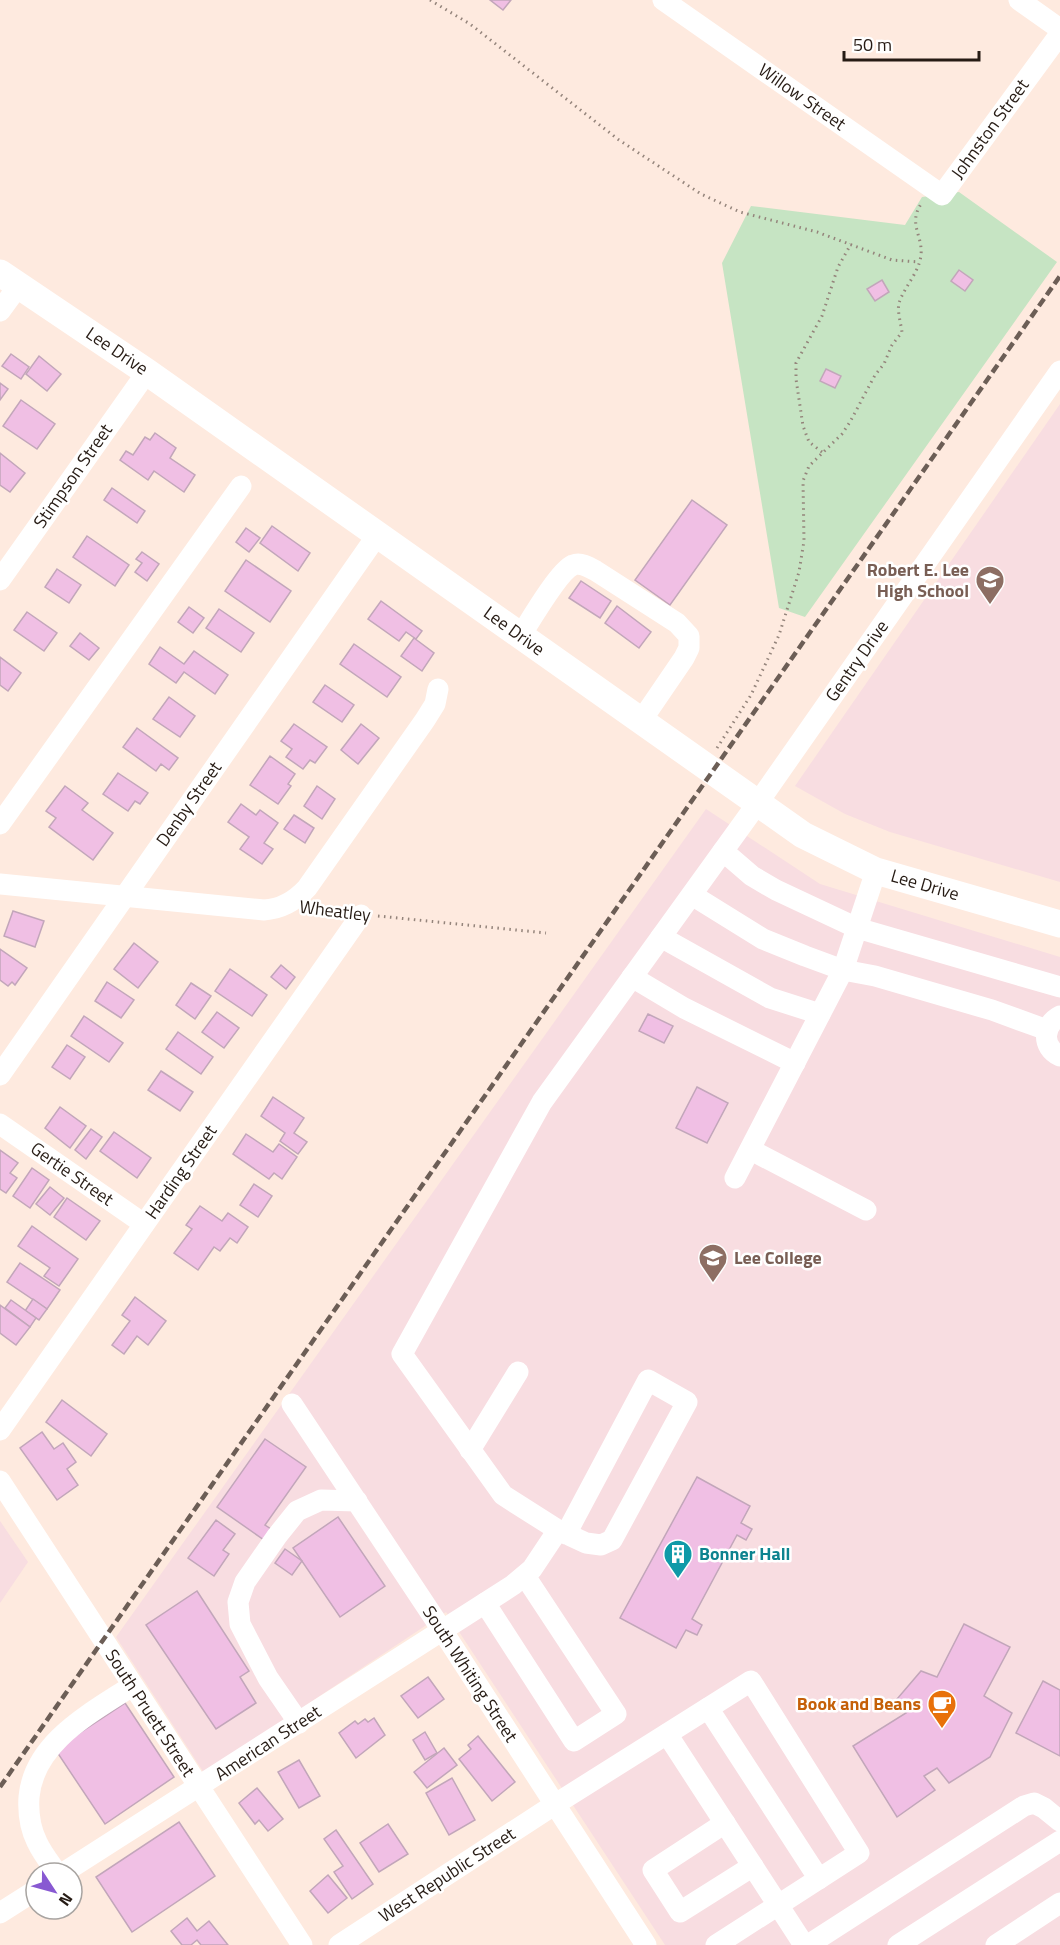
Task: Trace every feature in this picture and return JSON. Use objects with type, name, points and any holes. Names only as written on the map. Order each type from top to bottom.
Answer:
[{"type":"main road","name":"Lee Drive","points":[[9,279],[147,372],[803,835],[876,872],[1060,924]]},
{"type":"street","name":"Willow Street","points":[[663,0],[937,191]]},
{"type":"street","points":[[1019,0],[1060,29]]},
{"type":"street","name":"Johnston Street","points":[[937,191],[1060,34]]},
{"type":"street","points":[[0,311],[9,279]]},
{"type":"street","name":"Gentry Drive","points":[[470,1450],[402,1354],[542,1102],[757,804],[1060,371]]},
{"type":"street","name":"Stimpson Street","points":[[0,580],[147,372]]},
{"type":"street","points":[[0,824],[242,486]]},
{"type":"street","name":"Denby Street","points":[[0,1075],[378,534]]},
{"type":"street","points":[[521,635],[563,573],[574,565],[582,564],[677,623],[688,636],[689,648],[641,721]]},
{"type":"street","points":[[285,905],[298,898],[307,888],[425,720],[435,704],[438,689]]},
{"type":"street","points":[[723,851],[752,876],[768,886],[857,927],[1060,987]]},
{"type":"street","points":[[735,1178],[843,970],[876,872]]},
{"type":"street","name":"Wheatley","points":[[0,884],[264,909],[276,909],[285,905]]},
{"type":"street","points":[[692,895],[763,939],[843,970],[875,976],[992,1010],[1053,1023],[1047,1043],[1050,1049],[1060,1056]]},
{"type":"street","name":"Harding Street","points":[[0,1430],[361,915]]},
{"type":"street","points":[[661,937],[770,998],[820,1014]]},
{"type":"street","points":[[632,977],[684,1008],[795,1063]]},
{"type":"street","name":"Gertie Street","points":[[0,1124],[144,1224]]},
{"type":"street","points":[[751,1150],[866,1210]]},
{"type":"street","points":[[518,1372],[470,1450],[502,1495],[562,1532]]},
{"type":"street","name":"American Street","points":[[82,1861],[199,1788],[525,1576],[562,1532],[648,1380],[687,1402],[612,1540],[601,1545],[586,1543],[562,1532]]},
{"type":"street","name":"South Whiting Street","points":[[292,1404],[646,1945]]},
{"type":"street","name":"South Pruett Street","points":[[0,1480],[302,1945]]},
{"type":"street","points":[[299,1723],[268,1678],[240,1624],[238,1602],[245,1582],[297,1511],[321,1500],[357,1501]]},
{"type":"street","points":[[485,1603],[574,1741],[616,1714],[525,1576]]},
{"type":"street","name":"West Republic Street","points":[[339,1945],[554,1805],[751,1681],[859,1853],[819,1879]]},
{"type":"street","points":[[49,1861],[36,1841],[28,1812],[30,1785],[41,1760],[62,1735],[132,1686]]},
{"type":"street","points":[[708,1708],[819,1879],[716,1945]]},
{"type":"street","points":[[667,1734],[806,1945],[1024,1806],[1034,1803],[1060,1821]]},
{"type":"street","points":[[725,1823],[653,1870],[680,1912],[753,1866]]},
{"type":"street","points":[[898,1945],[1060,1841]]},
{"type":"street","points":[[0,1913],[24,1898]]},
{"type":"street","points":[[996,1945],[1060,1902]]},
{"type":"path","points":[[430,0],[470,24],[619,140],[701,194],[740,212],[816,232],[892,260],[919,262]]},
{"type":"path","points":[[705,767],[751,695],[779,635],[799,572],[804,541],[803,481],[809,466],[842,434],[875,375],[884,364],[892,345],[902,332],[899,305],[921,254],[915,226],[916,212],[937,191]]},
{"type":"path","points":[[822,452],[809,442],[803,426],[796,363],[822,316],[838,267],[851,244]]},
{"type":"path","name":"Wheatley","points":[[285,905],[361,915],[546,933]]},
{"type":"shaded area","name":"Robert E. Lee High School","points":[[1060,404],[1060,882],[890,832],[845,814],[795,786]]},
{"type":"shaded area","name":"Lee College","points":[[706,809],[820,884],[1060,957],[1060,1945],[665,1945],[446,1612],[204,1773],[116,1637]]},
{"type":"shaded area","points":[[0,1521],[28,1562],[0,1603]]},
{"type":"green space","points":[[959,192],[1057,262],[805,617],[779,608],[722,263],[751,206],[905,225],[922,197]]},
{"type":"building","points":[[490,0],[511,0],[503,10]]},
{"type":"building","points":[[959,270],[973,280],[965,291],[951,281]]},
{"type":"building","points":[[882,280],[889,292],[875,301],[867,289]]},
{"type":"building","points":[[11,354],[29,367],[21,379],[2,366]]},
{"type":"building","points":[[39,356],[61,374],[47,391],[26,374]]},
{"type":"building","points":[[826,369],[841,376],[835,388],[820,381]]},
{"type":"building","points":[[0,383],[8,389],[0,400]]},
{"type":"building","points":[[21,400],[55,424],[37,449],[3,426]]},
{"type":"building","points":[[155,433],[176,448],[170,458],[195,475],[184,492],[154,471],[148,480],[120,460],[126,451],[133,455],[145,437],[150,440]]},
{"type":"building","points":[[0,453],[25,473],[10,492],[0,485]]},
{"type":"building","points":[[112,488],[145,511],[137,523],[104,500]]},
{"type":"building","points":[[692,500],[727,525],[670,605],[635,580]]},
{"type":"building","points":[[272,526],[310,553],[298,571],[260,543]]},
{"type":"building","points":[[246,528],[260,538],[249,552],[236,542]]},
{"type":"building","points":[[87,536],[129,565],[115,586],[73,557]]},
{"type":"building","points":[[142,552],[159,564],[147,581],[135,572],[142,563],[136,559]]},
{"type":"building","points":[[246,560],[291,591],[270,622],[225,591]]},
{"type":"building","points":[[57,569],[81,585],[69,603],[45,587]]},
{"type":"building","points":[[581,581],[611,601],[600,618],[569,598]]},
{"type":"building","points":[[381,601],[422,631],[416,639],[406,632],[399,641],[368,619]]},
{"type":"building","points":[[617,606],[651,632],[639,648],[605,623]]},
{"type":"building","points":[[189,607],[204,618],[193,633],[178,622]]},
{"type":"building","points":[[219,609],[254,633],[241,652],[206,628]]},
{"type":"building","points":[[27,612],[57,633],[44,651],[14,630]]},
{"type":"building","points":[[80,633],[99,648],[89,660],[70,646]]},
{"type":"building","points":[[414,638],[434,653],[422,671],[401,656]]},
{"type":"building","points":[[354,644],[401,677],[387,697],[340,664]]},
{"type":"building","points":[[160,647],[184,664],[194,651],[228,675],[215,694],[184,672],[176,683],[149,664]]},
{"type":"building","points":[[0,657],[21,673],[8,691],[0,685]]},
{"type":"building","points":[[325,685],[354,705],[342,722],[313,702]]},
{"type":"building","points":[[169,697],[195,716],[180,737],[153,719]]},
{"type":"building","points":[[294,724],[327,747],[315,763],[310,760],[303,769],[286,757],[292,749],[281,741]]},
{"type":"building","points":[[361,724],[379,738],[358,764],[341,750]]},
{"type":"building","points":[[137,728],[178,758],[169,770],[161,764],[156,771],[123,747]]},
{"type":"building","points":[[270,756],[295,774],[288,784],[291,786],[278,804],[250,785]]},
{"type":"building","points":[[118,773],[148,793],[140,804],[135,801],[128,811],[103,794]]},
{"type":"building","points":[[65,786],[88,803],[82,810],[113,833],[93,860],[49,827],[56,818],[46,811]]},
{"type":"building","points":[[317,786],[335,799],[322,819],[304,806]]},
{"type":"building","points":[[241,804],[256,815],[260,810],[278,823],[264,843],[273,849],[262,864],[240,849],[249,837],[228,822]]},
{"type":"building","points":[[294,815],[314,828],[305,843],[284,829]]},
{"type":"building","points":[[13,911],[44,921],[35,947],[4,936]]},
{"type":"building","points":[[134,943],[158,962],[138,988],[114,969]]},
{"type":"building","points":[[0,949],[27,968],[15,985],[12,982],[8,986],[0,980]]},
{"type":"building","points":[[281,965],[295,977],[286,989],[271,977]]},
{"type":"building","points":[[230,969],[267,995],[252,1016],[215,991]]},
{"type":"building","points":[[107,982],[134,1000],[121,1018],[95,1001]]},
{"type":"building","points":[[191,983],[211,996],[195,1019],[176,1005]]},
{"type":"building","points":[[217,1012],[239,1028],[224,1048],[202,1032]]},
{"type":"building","points":[[648,1014],[673,1026],[664,1043],[639,1031]]},
{"type":"building","points":[[84,1016],[123,1043],[109,1062],[71,1036]]},
{"type":"building","points":[[178,1032],[213,1057],[201,1074],[166,1049]]},
{"type":"building","points":[[67,1045],[85,1057],[70,1079],[52,1067]]},
{"type":"building","points":[[161,1071],[193,1092],[180,1111],[148,1090]]},
{"type":"building","points":[[697,1087],[728,1103],[707,1143],[676,1128]]},
{"type":"building","points":[[273,1097],[304,1118],[294,1133],[307,1142],[298,1154],[280,1141],[285,1133],[261,1116]]},
{"type":"building","points":[[60,1107],[86,1126],[70,1148],[45,1128]]},
{"type":"building","points":[[91,1129],[102,1137],[86,1159],[75,1150]]},
{"type":"building","points":[[114,1132],[151,1158],[137,1178],[100,1151]]},
{"type":"building","points":[[246,1134],[273,1152],[279,1144],[297,1157],[282,1179],[274,1173],[269,1179],[233,1154]]},
{"type":"building","points":[[0,1150],[18,1163],[10,1173],[17,1178],[6,1193],[0,1189]]},
{"type":"building","points":[[32,1168],[49,1180],[30,1208],[13,1196]]},
{"type":"building","points":[[254,1184],[272,1196],[258,1217],[240,1205]]},
{"type":"building","points":[[50,1187],[64,1198],[50,1215],[36,1204]]},
{"type":"building","points":[[67,1198],[100,1221],[86,1240],[54,1217]]},
{"type":"building","points":[[200,1206],[222,1221],[228,1213],[248,1227],[237,1243],[230,1238],[220,1251],[214,1247],[198,1270],[174,1253],[192,1229],[186,1225]]},
{"type":"building","points":[[32,1226],[78,1259],[59,1286],[44,1276],[50,1268],[18,1246]]},
{"type":"building","points":[[20,1263],[60,1290],[47,1309],[7,1282]]},
{"type":"building","points":[[135,1297],[166,1321],[148,1345],[137,1336],[124,1354],[112,1345],[130,1321],[122,1315]]},
{"type":"building","points":[[33,1299],[47,1309],[39,1320],[25,1311]]},
{"type":"building","points":[[11,1300],[36,1318],[30,1327],[5,1308]]},
{"type":"building","points":[[0,1305],[30,1327],[16,1345],[0,1333]]},
{"type":"building","points":[[62,1400],[107,1434],[91,1456],[46,1422]]},
{"type":"building","points":[[42,1432],[54,1449],[63,1443],[76,1462],[67,1469],[78,1485],[57,1500],[20,1448]]},
{"type":"building","points":[[265,1439],[306,1467],[265,1525],[271,1529],[264,1540],[217,1507]]},
{"type":"building","name":"Bonner Hall","points":[[697,1477],[750,1506],[741,1523],[752,1529],[746,1540],[737,1535],[692,1619],[702,1625],[697,1635],[686,1630],[676,1648],[620,1618]]},
{"type":"building","points":[[338,1517],[385,1586],[340,1617],[293,1548]]},
{"type":"building","points":[[216,1520],[235,1534],[223,1550],[229,1554],[214,1576],[188,1558]]},
{"type":"building","points":[[285,1549],[302,1561],[292,1575],[275,1563]]},
{"type":"building","points":[[197,1591],[249,1671],[240,1677],[256,1703],[216,1729],[146,1625]]},
{"type":"building","name":"Book and Beans","points":[[964,1624],[1010,1647],[984,1696],[1012,1713],[990,1757],[949,1783],[937,1768],[924,1776],[935,1790],[897,1817],[853,1746],[906,1713],[897,1699],[921,1671],[937,1677]]},
{"type":"building","points":[[428,1677],[444,1699],[418,1718],[401,1696]]},
{"type":"building","points":[[1043,1681],[1060,1690],[1060,1756],[1016,1733]]},
{"type":"building","points":[[125,1703],[174,1777],[105,1824],[55,1749]]},
{"type":"building","points":[[374,1718],[385,1735],[356,1758],[339,1733],[355,1721],[358,1724],[365,1719],[368,1722]]},
{"type":"building","points":[[425,1732],[437,1753],[425,1760],[413,1740]]},
{"type":"building","points":[[478,1736],[515,1782],[492,1801],[459,1759],[471,1749],[468,1745]]},
{"type":"building","points":[[444,1748],[457,1765],[427,1788],[414,1772]]},
{"type":"building","points":[[299,1760],[320,1796],[299,1808],[278,1772]]},
{"type":"building","points":[[452,1778],[475,1820],[449,1835],[426,1793]]},
{"type":"building","points":[[257,1788],[283,1819],[268,1831],[259,1820],[255,1824],[239,1803]]},
{"type":"building","points":[[179,1822],[215,1876],[132,1932],[96,1877]]},
{"type":"building","points":[[388,1824],[408,1854],[379,1872],[360,1843]]},
{"type":"building","points":[[336,1830],[373,1884],[352,1899],[334,1872],[343,1866],[324,1839]]},
{"type":"building","points":[[328,1875],[347,1898],[328,1913],[310,1891]]},
{"type":"building","points":[[187,1918],[197,1931],[209,1921],[228,1945],[201,1945],[197,1940],[191,1945],[182,1945],[171,1931]]},
{"type":"railway","points":[[0,1787],[1060,276]]},
{"type":"place","name":"Robert E. Lee High School","points":[[990,606]]},
{"type":"place","name":"Lee College","points":[[713,1284]]},
{"type":"place","name":"Bonner Hall","points":[[678,1580]]},
{"type":"place","name":"Book and Beans","points":[[942,1730]]}]
